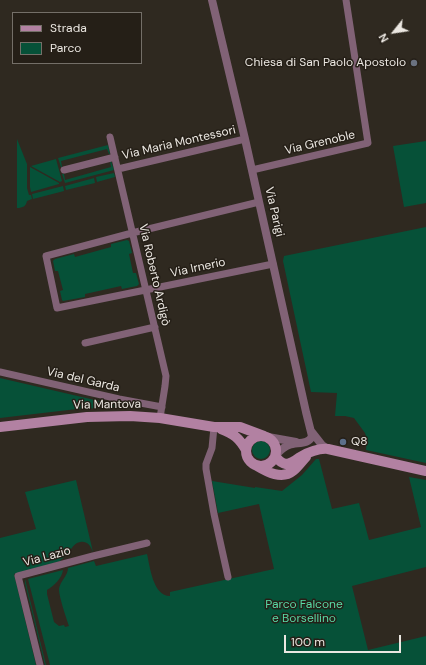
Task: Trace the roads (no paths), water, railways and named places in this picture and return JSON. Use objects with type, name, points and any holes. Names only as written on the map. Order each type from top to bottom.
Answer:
[{"type":"main road","name":"Via Mantova","points":[[0,427],[71,418],[130,416],[160,418],[215,427],[240,427],[266,436]]},
{"type":"main road","name":"Via Mantova","points":[[215,427],[237,437],[246,450],[248,460],[257,466]]},
{"type":"main road","points":[[246,450],[248,443],[252,438],[258,436],[266,436],[275,444],[275,456],[272,461],[268,464],[257,466]]},
{"type":"main road","points":[[275,456],[286,464],[291,463],[317,449],[328,449],[426,471]]},
{"type":"main road","points":[[257,466],[278,475],[290,474],[298,467],[310,452]]},
{"type":"street","name":"Via Parigi","points":[[212,0],[311,430],[322,445],[328,449]]},
{"type":"street","name":"Via Grenoble","points":[[252,170],[368,143],[346,0]]},
{"type":"street","name":"Via Roberto Ardigò","points":[[110,137],[166,376],[160,418]]},
{"type":"street","name":"Via Maria Montessori","points":[[118,169],[245,139]]},
{"type":"street","points":[[64,170],[115,157]]},
{"type":"street","points":[[132,232],[259,202]]},
{"type":"street","name":"Via Irnerio","points":[[132,232],[46,256],[56,308],[273,264]]},
{"type":"street","points":[[85,343],[155,327]]},
{"type":"street","name":"Via del Garda","points":[[0,372],[107,397],[162,407]]},
{"type":"street","points":[[215,427],[212,448],[206,464],[206,469],[228,577]]},
{"type":"street","points":[[266,436],[307,442],[312,438],[311,430]]},
{"type":"street","points":[[275,456],[289,445],[301,442]]},
{"type":"street","name":"Via Lazio","points":[[40,665],[18,576],[147,543]]},
{"type":"place","name":"Chiesa di San Paolo Apostolo","points":[[414,63]]},
{"type":"place","name":"Q8","points":[[343,442]]},
{"type":"park label","name":"Parco Falcone e Borsellino","points":[[304,612]]}]
